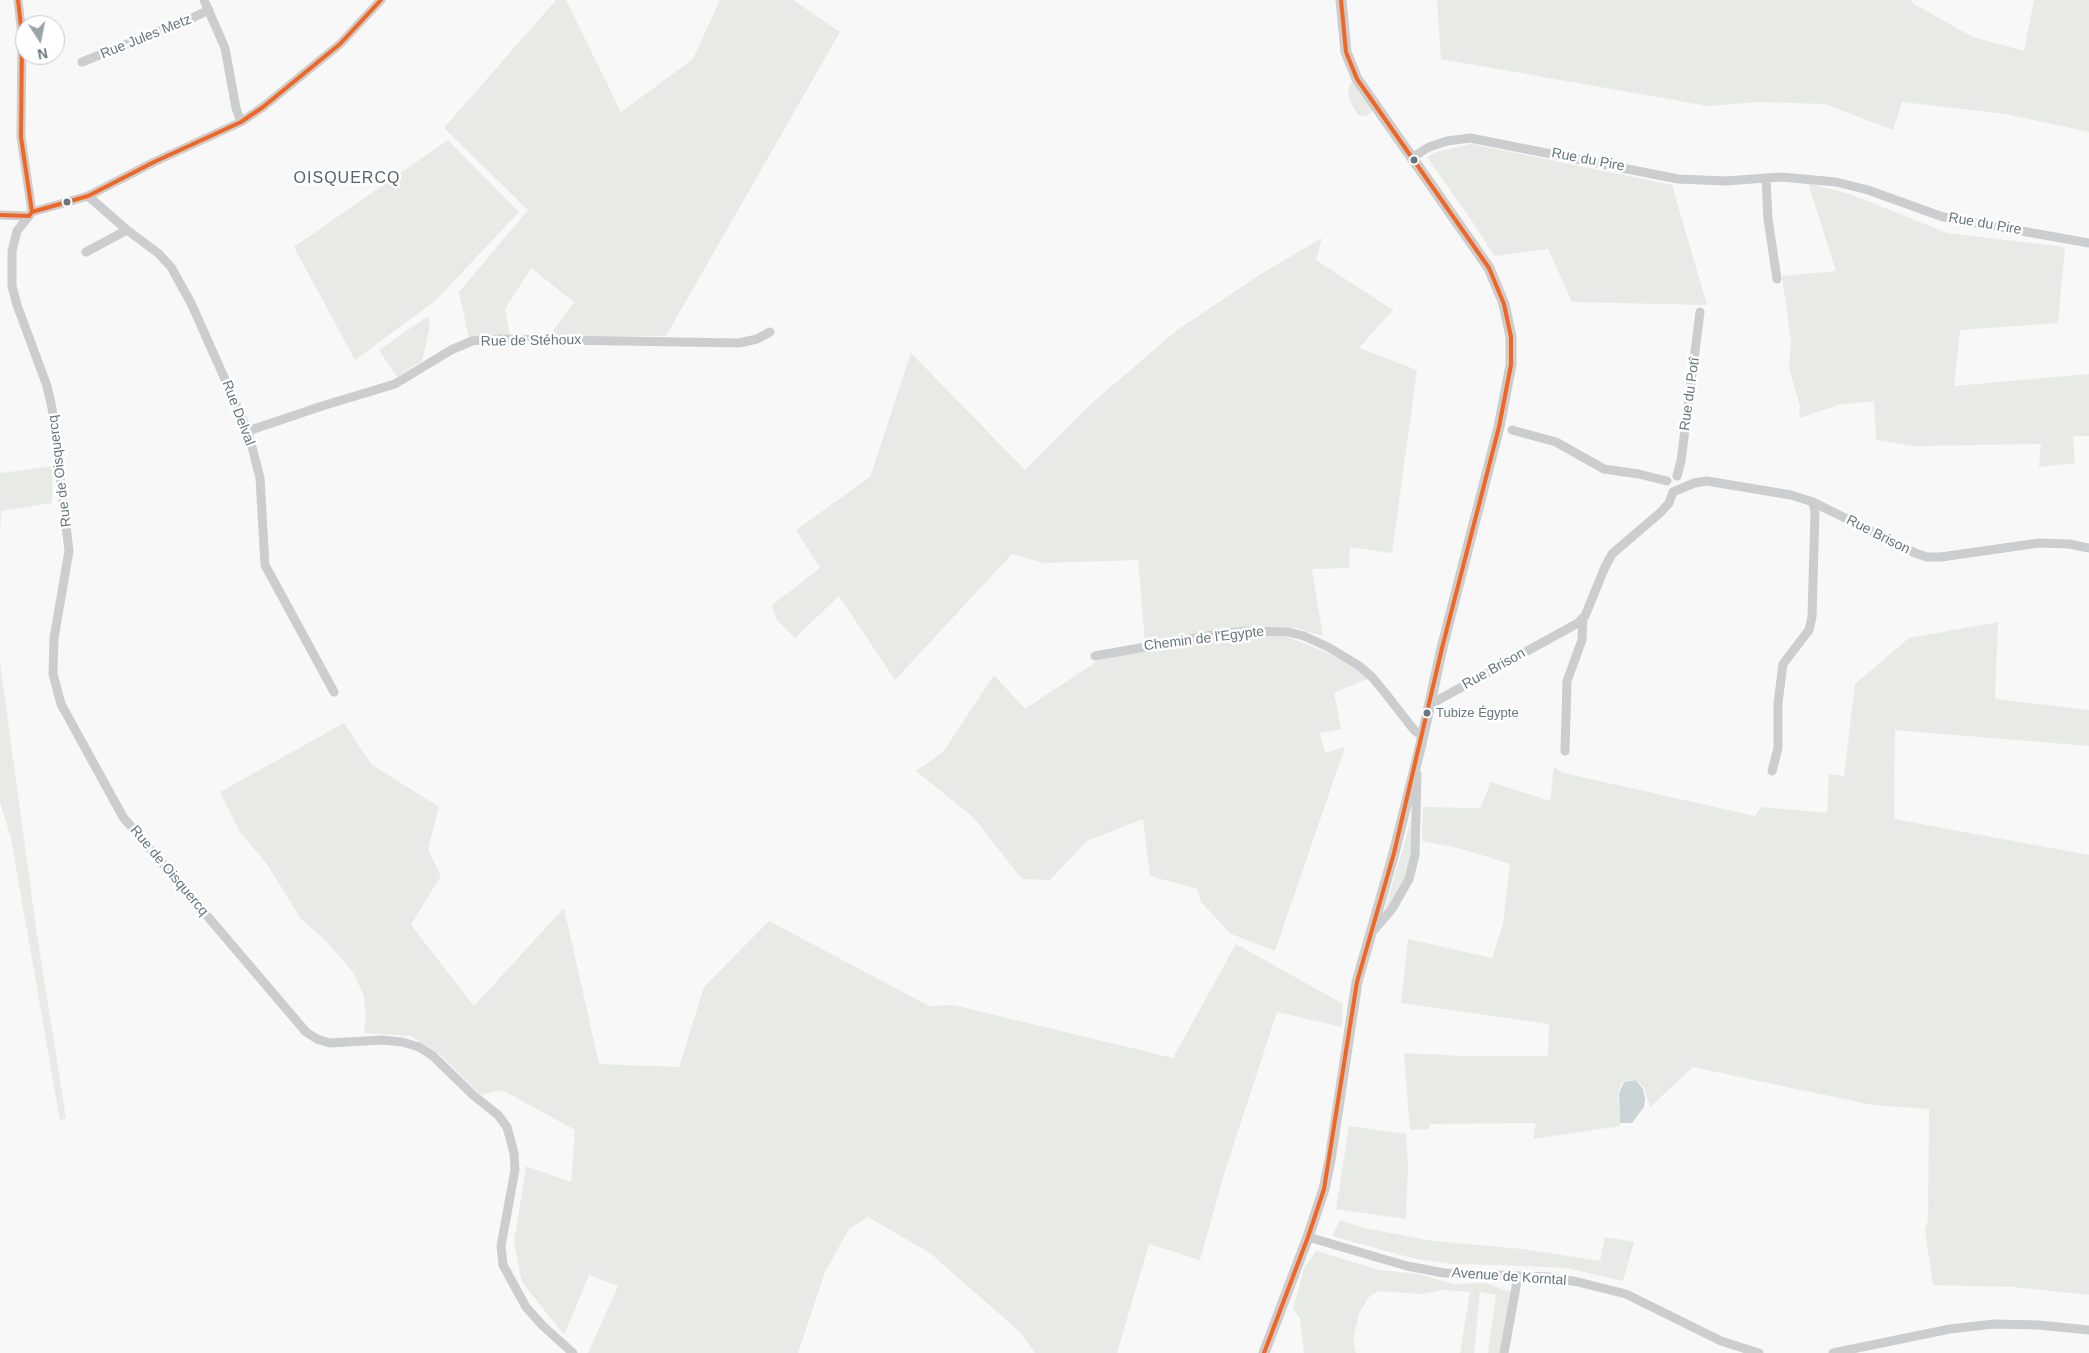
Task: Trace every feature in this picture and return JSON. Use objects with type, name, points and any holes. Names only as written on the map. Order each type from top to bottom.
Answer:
[{"type":"street","points":[[204,0],[225,48],[236,108],[241,122]]},
{"type":"street","points":[[0,215],[31,214],[88,196],[154,162],[241,122],[334,49],[381,0]]},
{"type":"street","points":[[1264,1353],[1324,1189],[1357,982],[1394,853],[1423,737],[1429,705],[1507,392],[1511,365],[1510,337],[1503,300],[1489,268],[1358,79],[1346,52],[1341,0]]},
{"type":"street","points":[[18,3],[22,52],[21,137],[31,214]]},
{"type":"street","name":"Rue Jules Metz","points":[[82,62],[209,10]]},
{"type":"street","name":"Rue du Pire","points":[[1413,157],[1429,147],[1447,141],[1470,138],[1678,179],[1725,181],[1781,177],[1836,182],[1868,190],[1943,217],[2089,243]]},
{"type":"street","points":[[1766,178],[1768,219],[1777,279]]},
{"type":"street","name":"Rue Delval","points":[[88,196],[126,230],[158,253],[172,266],[191,303],[248,430],[260,478],[264,566],[334,692]]},
{"type":"street","name":"Rue de Oisquercq","points":[[31,214],[22,222],[14,240],[11,266],[12,286],[17,305],[47,386],[52,408],[61,476],[69,558],[59,605],[52,656],[55,688],[61,704],[124,817],[306,1032],[317,1039],[330,1043],[382,1040],[402,1042],[419,1047],[433,1056],[473,1095],[498,1115],[506,1127],[514,1153],[516,1170],[501,1246],[503,1265],[526,1307],[543,1326],[573,1353]]},
{"type":"street","points":[[86,252],[126,230]]},
{"type":"street","name":"Rue du Potî","points":[[1677,490],[1682,481],[1678,476],[1700,312]]},
{"type":"street","name":"Rue de Stéhoux","points":[[248,430],[396,384],[451,350],[472,342],[501,339],[739,343],[756,339],[770,332]]},
{"type":"street","points":[[1512,430],[1556,442],[1604,469],[1639,474],[1667,481]]},
{"type":"street","points":[[1565,751],[1567,681],[1582,640],[1584,618],[1604,566],[1612,554],[1669,503],[1677,490],[1668,488],[1667,481],[1670,476],[1678,476]]},
{"type":"street","name":"Rue Brison","points":[[1677,490],[1697,482],[1707,481],[1791,495],[1813,502],[1915,553],[1927,557],[1941,557],[2039,544],[2068,544],[2089,548]]},
{"type":"street","points":[[1772,771],[1778,748],[1778,703],[1783,664],[1809,630],[1812,617],[1813,502]]},
{"type":"street","name":"Rue Brison","points":[[1429,705],[1584,618]]},
{"type":"street","name":"Chemin de l'Egypte","points":[[1095,656],[1218,634],[1249,631],[1288,632],[1304,636],[1328,647],[1358,665],[1382,688],[1414,730],[1423,737]]},
{"type":"street","points":[[1369,938],[1392,908],[1409,879],[1415,856],[1416,764]]},
{"type":"street","name":"Avenue de Korntal","points":[[1308,1237],[1416,1268],[1444,1273],[1518,1276],[1578,1282],[1626,1294],[1721,1341],[1760,1353]]},
{"type":"street","points":[[1504,1353],[1518,1276]]},
{"type":"street","points":[[1833,1353],[1950,1329],[1994,1324],[2039,1325],[2089,1330]]},
{"type":"shaded area","points":[[556,0],[566,0],[621,112],[693,59],[720,0],[793,0],[840,32],[666,336],[549,337],[574,302],[531,268],[505,309],[510,336],[469,338],[459,292],[528,210],[444,128]]},
{"type":"shaded area","points":[[1437,0],[1911,0],[1914,4],[1973,37],[2024,51],[2034,0],[2089,0],[2089,132],[2006,114],[1902,102],[1893,130],[1825,104],[1758,102],[1708,106],[1441,59]]},
{"type":"shaded area","points":[[1353,82],[1373,110],[1367,116],[1358,115],[1350,101],[1348,90]]},
{"type":"shaded area","points":[[448,140],[519,212],[436,300],[355,360],[294,247]]},
{"type":"shaded area","points":[[1472,144],[1672,185],[1707,305],[1572,302],[1548,249],[1494,256],[1427,157],[1439,151]]},
{"type":"shaded area","points":[[1808,183],[1850,194],[1947,233],[2065,247],[2058,323],[1960,330],[1954,386],[2089,374],[2089,436],[2073,436],[2075,463],[2039,467],[2041,444],[1915,446],[1876,440],[1874,401],[1838,405],[1799,418],[1800,406],[1789,368],[1791,341],[1782,276],[1836,271]]},
{"type":"shaded area","points":[[1322,238],[1316,260],[1393,310],[1359,348],[1417,370],[1392,553],[1350,547],[1349,568],[1312,569],[1323,636],[1296,628],[1247,627],[1145,642],[1138,560],[1044,563],[1012,554],[895,680],[839,596],[795,638],[776,619],[772,605],[820,568],[796,530],[870,477],[911,353],[1025,470],[1091,404],[1176,331],[1261,274]]},
{"type":"shaded area","points":[[428,316],[430,326],[422,361],[397,377],[379,350]]},
{"type":"shaded area","points":[[53,466],[52,503],[1,511],[0,539],[0,471],[2,473]]},
{"type":"shaded area","points":[[1998,622],[1995,699],[2089,710],[2089,746],[1895,730],[1894,819],[2089,855],[2089,1295],[2013,1287],[1933,1285],[1925,1230],[1928,1220],[1929,1109],[1872,1105],[1693,1067],[1650,1107],[1644,1088],[1636,1079],[1622,1082],[1618,1093],[1620,1126],[1533,1139],[1536,1123],[1430,1124],[1429,1129],[1410,1130],[1404,1053],[1463,1056],[1548,1056],[1549,1024],[1401,1003],[1408,939],[1492,958],[1503,924],[1510,864],[1462,849],[1422,841],[1423,807],[1480,808],[1491,782],[1550,801],[1554,767],[1564,773],[1755,816],[1761,807],[1827,813],[1829,774],[1844,776],[1855,684],[1909,638]]},
{"type":"shaded area","points":[[1261,635],[1287,637],[1311,646],[1338,658],[1353,667],[1367,679],[1334,693],[1341,729],[1320,733],[1325,753],[1345,747],[1275,951],[1231,934],[1201,902],[1197,889],[1150,876],[1143,819],[1087,841],[1050,880],[1022,879],[973,817],[916,771],[943,752],[994,675],[1025,709],[1099,660],[1214,639]]},
{"type":"shaded area","points":[[0,662],[36,928],[66,1118],[60,1121],[11,838],[0,802]]},
{"type":"shaded area","points":[[344,723],[371,764],[439,807],[428,849],[441,876],[411,925],[474,1006],[564,908],[599,1064],[679,1067],[704,987],[769,921],[929,1006],[953,1005],[1173,1058],[1236,944],[1343,1004],[1342,1027],[1277,1012],[1225,1171],[1200,1260],[1149,1244],[1117,1353],[1035,1353],[1020,1332],[930,1253],[868,1217],[849,1229],[825,1272],[798,1353],[588,1353],[618,1286],[589,1275],[564,1335],[522,1282],[514,1243],[526,1166],[571,1182],[575,1130],[502,1090],[481,1095],[443,1057],[411,1036],[364,1033],[366,1018],[364,996],[353,972],[326,941],[301,919],[267,864],[240,832],[220,792]]},
{"type":"shaded area","points":[[1412,816],[1410,864],[1405,879],[1384,913]]},
{"type":"shaded area","points":[[1636,1080],[1643,1089],[1644,1107],[1632,1123],[1620,1123],[1619,1093],[1624,1082]]},
{"type":"shaded area","points":[[1349,1126],[1406,1134],[1408,1164],[1406,1219],[1336,1209]]},
{"type":"shaded area","points":[[1340,1220],[1364,1228],[1433,1241],[1523,1249],[1600,1261],[1605,1237],[1634,1242],[1623,1281],[1567,1268],[1451,1264],[1412,1258],[1332,1236]]},
{"type":"shaded area","points":[[1316,1251],[1380,1270],[1418,1274],[1453,1284],[1485,1283],[1511,1292],[1501,1353],[1488,1353],[1496,1295],[1480,1292],[1474,1353],[1460,1353],[1470,1292],[1443,1290],[1422,1294],[1378,1291],[1368,1298],[1359,1314],[1353,1341],[1356,1353],[1304,1353],[1300,1318],[1293,1309],[1304,1268]]},
{"type":"transit line","points":[[18,0],[22,35],[21,137],[32,212]]},
{"type":"transit line","points":[[0,215],[29,216],[32,212],[88,196],[154,162],[241,122],[263,107],[340,44],[381,0]]},
{"type":"transit line","points":[[1264,1353],[1324,1189],[1357,982],[1394,853],[1442,648],[1499,427],[1511,365],[1511,337],[1504,304],[1489,268],[1357,79],[1346,52],[1341,0]]},
{"type":"place","name":"Tubize Égypte","points":[[1427,713]]},
{"type":"district","name":"OISQUERCQ","points":[[347,179]]}]
